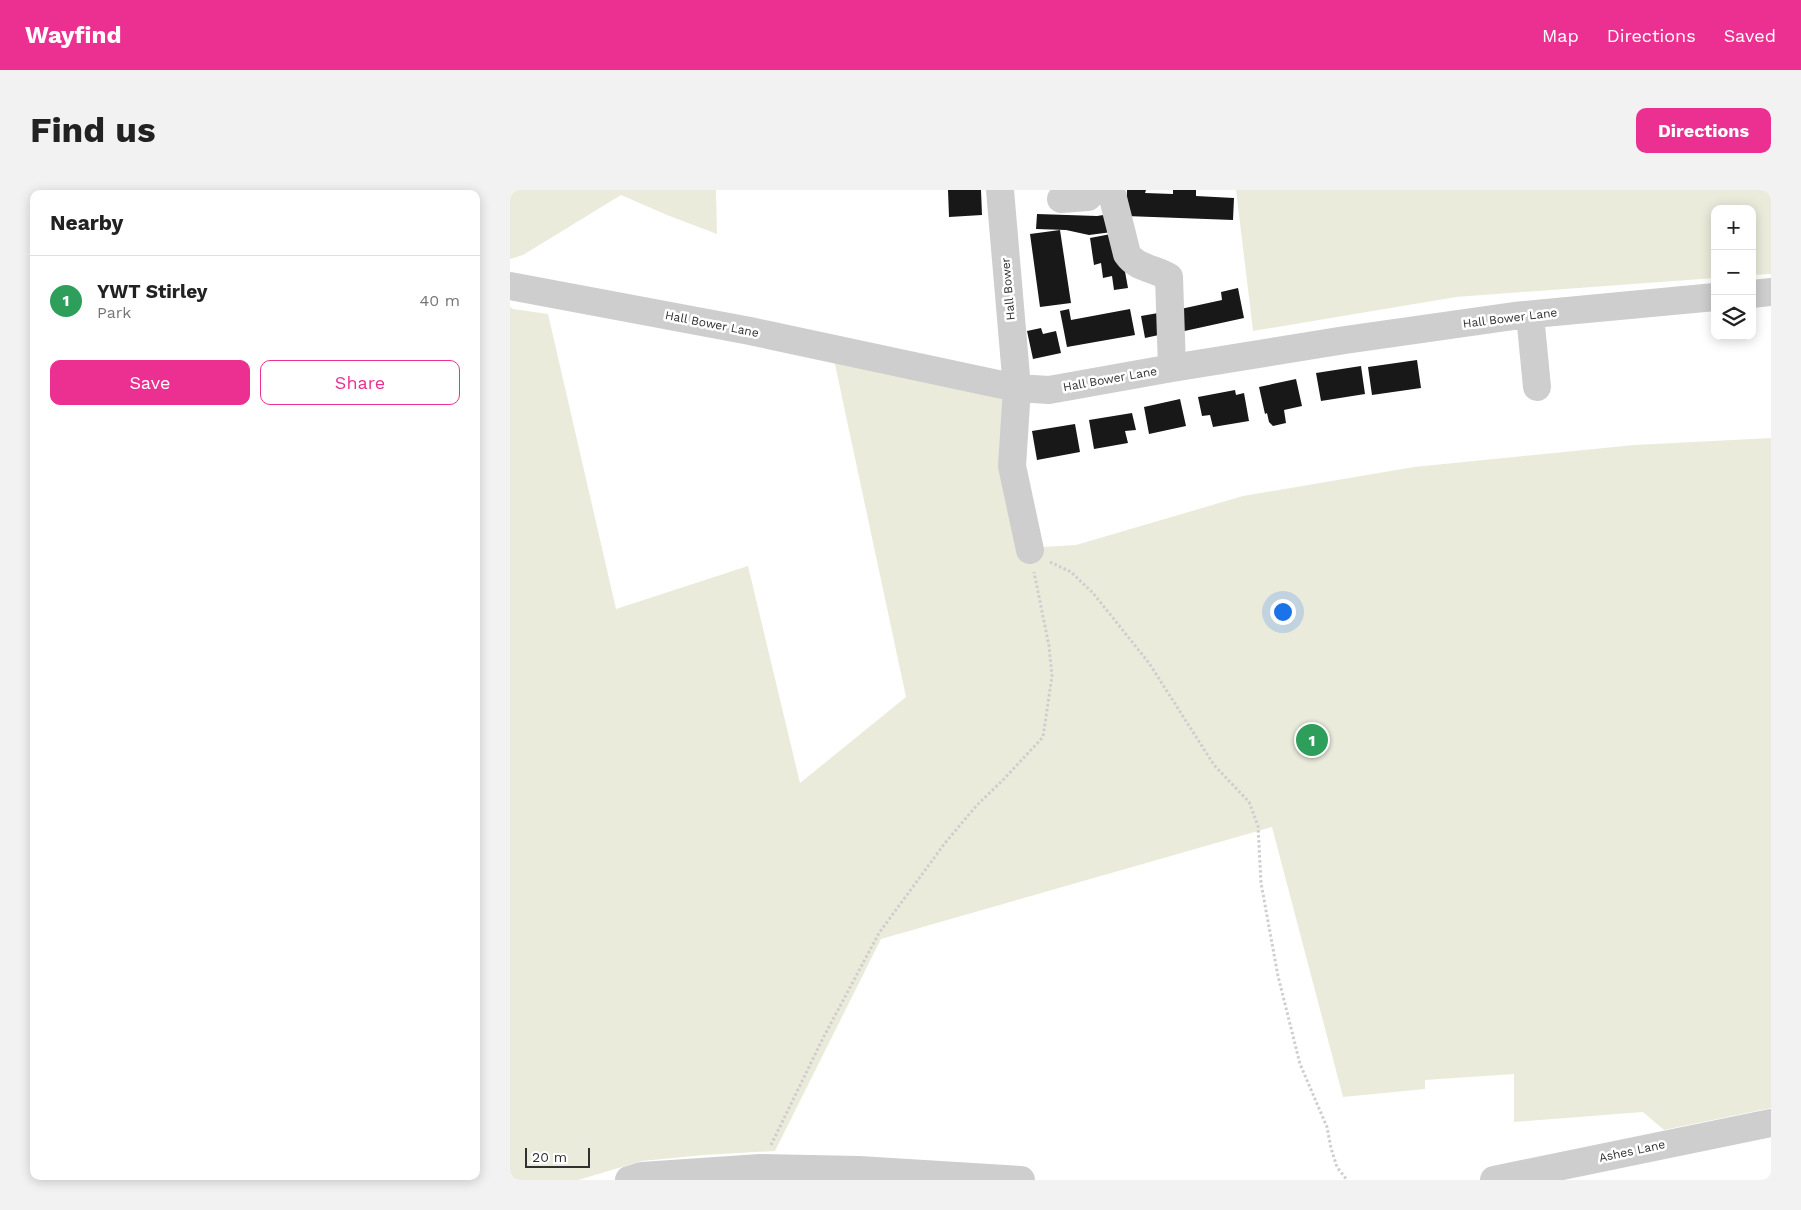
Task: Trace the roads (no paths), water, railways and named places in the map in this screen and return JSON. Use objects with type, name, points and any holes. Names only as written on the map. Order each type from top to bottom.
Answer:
[{"type":"street","name":"Hall Bower","points":[[1000,190],[1017,388],[1012,466],[1030,550]]},
{"type":"street","points":[[1061,199],[1088,197],[1094,190]]},
{"type":"street","points":[[1111,190],[1126,254],[1132,262],[1161,272],[1169,277],[1172,368]]},
{"type":"street","name":"Hall Bower Lane","points":[[510,286],[750,331],[1017,388],[1049,390],[1345,340],[1530,314],[1711,297]]},
{"type":"street","points":[[1756,294],[1771,292]]},
{"type":"street","points":[[1530,314],[1537,387]]},
{"type":"street","name":"Ashes Lane","points":[[1494,1180],[1771,1123]]},
{"type":"street","points":[[628,1180],[642,1176],[760,1168],[859,1170],[1021,1180]]},
{"type":"place","name":"YWT Stirley","points":[[1312,740]]}]
